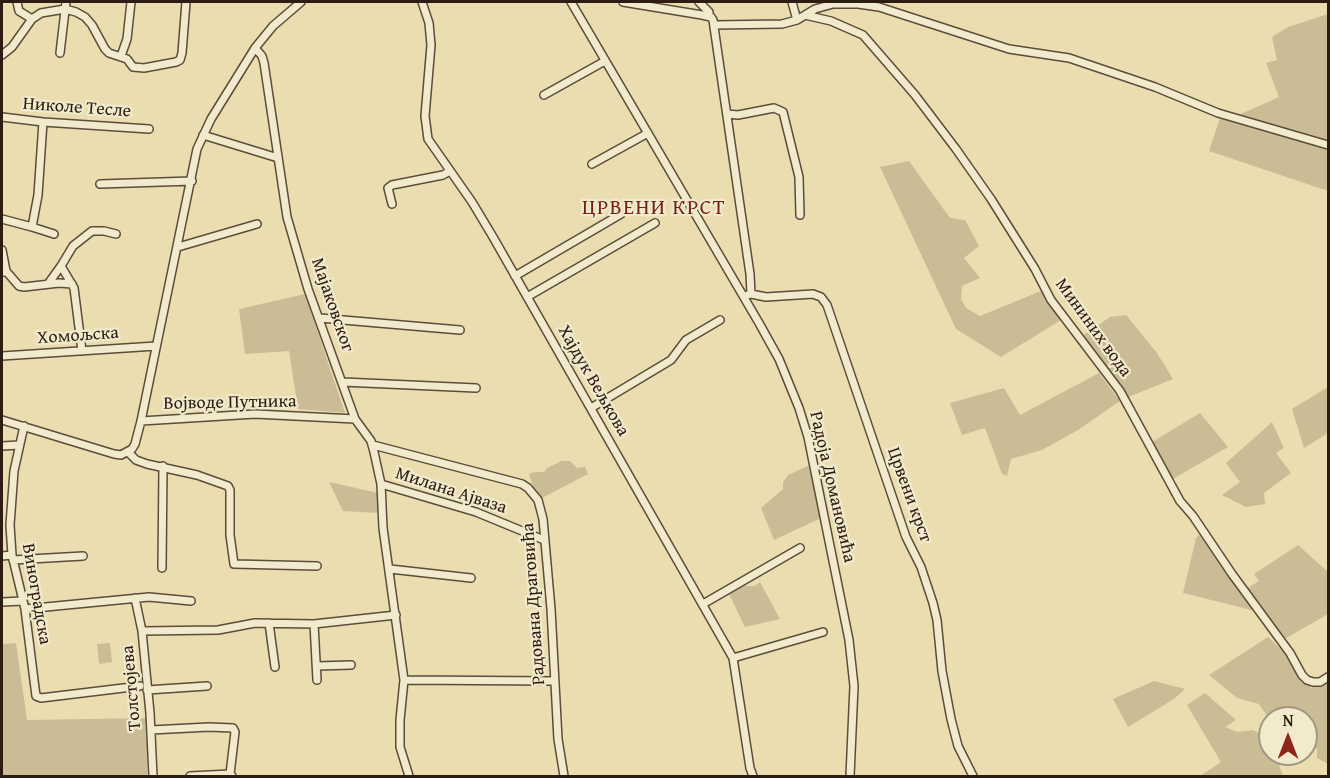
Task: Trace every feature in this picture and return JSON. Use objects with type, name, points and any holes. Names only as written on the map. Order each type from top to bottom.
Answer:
[{"type":"street","points":[[17,2],[19,11],[33,19]]},
{"type":"street","points":[[121,56],[127,39],[131,2]]},
{"type":"street","points":[[66,5],[85,17],[105,49],[121,56],[137,68],[180,60],[186,2]]},
{"type":"street","points":[[2,420],[114,454],[121,455],[128,452],[135,444],[197,149],[255,48],[273,26],[301,2]]},
{"type":"street","name":"Хајдук Вељкова","points":[[422,2],[429,23],[431,45],[425,116],[428,139],[472,202],[733,658],[753,777]]},
{"type":"street","name":"Радоја Домановића","points":[[571,2],[747,295],[779,359],[799,408],[810,447],[853,669],[850,777]]},
{"type":"street","points":[[623,2],[647,3],[709,16]]},
{"type":"street","points":[[699,2],[709,12],[714,25],[752,286],[747,295]]},
{"type":"street","points":[[792,2],[797,20]]},
{"type":"street","points":[[714,25],[768,25],[797,20],[815,9],[833,4],[846,3],[879,7],[1009,49],[1069,58],[1155,87],[1218,113],[1329,145]]},
{"type":"street","points":[[2,55],[12,47],[33,19],[41,13],[66,5]]},
{"type":"street","points":[[60,53],[66,5]]},
{"type":"street","name":"Мининих вода","points":[[805,15],[831,21],[863,35],[915,94],[991,199],[1035,269],[1051,300],[1120,391],[1180,501],[1290,653],[1302,675],[1313,682],[1320,682],[1329,677]]},
{"type":"street","name":"Мајаковског","points":[[255,48],[262,56],[264,63],[287,217],[308,289],[355,419],[372,445],[381,484],[383,528],[404,680],[400,747],[409,777]]},
{"type":"street","points":[[544,95],[605,62]]},
{"type":"street","points":[[727,114],[738,115],[774,108],[783,112],[799,177],[800,215]]},
{"type":"street","name":"Николе Тесле","points":[[2,117],[149,129]]},
{"type":"street","points":[[32,227],[38,195],[43,122]]},
{"type":"street","points":[[592,164],[648,133]]},
{"type":"street","points":[[203,135],[278,158]]},
{"type":"street","points":[[392,204],[388,188],[392,185],[443,175],[450,171]]},
{"type":"street","points":[[100,184],[192,181]]},
{"type":"street","points":[[515,276],[621,214]]},
{"type":"street","points":[[2,219],[54,234]]},
{"type":"street","points":[[527,297],[655,223]]},
{"type":"street","points":[[178,247],[256,224]]},
{"type":"street","points":[[48,284],[73,246],[92,231],[116,234]]},
{"type":"street","points":[[2,250],[4,272],[19,286],[72,284]]},
{"type":"street","points":[[61,266],[72,284],[82,351]]},
{"type":"street","name":"Црвени крст","points":[[747,295],[766,297],[813,294],[821,297],[827,305],[906,537],[921,567],[933,603],[951,719],[958,746],[972,777]]},
{"type":"street","points":[[320,318],[460,330]]},
{"type":"street","points":[[591,408],[671,360],[686,340],[720,320]]},
{"type":"street","name":"Хомољска","points":[[2,356],[156,346]]},
{"type":"street","points":[[343,382],[476,388]]},
{"type":"street","name":"Војводе Путника","points":[[141,421],[255,414],[355,419]]},
{"type":"street","name":"Виноградска","points":[[24,426],[14,471],[10,525],[13,558],[25,609],[36,696],[41,698],[140,686]]},
{"type":"street","points":[[2,446],[19,445]]},
{"type":"street","name":"Радована Драговића","points":[[372,445],[522,484],[531,491],[540,506],[551,609],[558,738],[564,777]]},
{"type":"street","points":[[128,452],[136,460],[197,475],[230,488],[230,535],[234,564],[317,566]]},
{"type":"street","points":[[162,568],[163,466]]},
{"type":"street","name":"Милана Ајваза","points":[[381,484],[476,512],[544,540]]},
{"type":"street","points":[[2,525],[10,525]]},
{"type":"street","points":[[703,604],[800,548]]},
{"type":"street","points":[[2,556],[13,558],[83,556]]},
{"type":"street","points":[[390,569],[471,578]]},
{"type":"street","points":[[25,609],[135,598],[164,597],[191,601]]},
{"type":"street","name":"Толстојева","points":[[135,598],[142,631],[152,730],[153,777]]},
{"type":"street","points":[[2,602],[22,601]]},
{"type":"street","points":[[142,631],[218,630],[255,623],[314,624],[396,615]]},
{"type":"street","points":[[269,623],[275,667]]},
{"type":"street","points":[[314,624],[317,680]]},
{"type":"street","points":[[733,658],[823,632]]},
{"type":"street","points":[[317,666],[351,665]]},
{"type":"street","points":[[404,680],[554,681]]},
{"type":"street","points":[[147,690],[207,686]]},
{"type":"street","points":[[152,730],[233,728],[235,732],[231,775],[192,776]]},
{"type":"shaded area","points":[[1328,14],[1328,145],[1234,117],[1279,97],[1266,63],[1277,60],[1272,37],[1288,27]]},
{"type":"shaded area","points":[[1220,118],[1328,150],[1328,191],[1209,151]]},
{"type":"shaded area","points":[[909,161],[950,218],[965,220],[979,246],[964,258],[980,278],[962,286],[961,299],[966,308],[980,316],[1041,291],[1061,320],[1001,357],[956,329],[880,167]]},
{"type":"shaded area","points":[[305,294],[345,413],[298,409],[289,351],[245,354],[239,309]]},
{"type":"shaded area","points":[[1126,315],[1157,353],[1173,379],[1126,398],[1082,336],[1110,317]]},
{"type":"shaded area","points":[[1099,373],[1120,401],[1078,430],[1042,450],[1011,459],[1007,476],[1002,474],[985,428],[962,435],[950,403],[1004,388],[1020,415]]},
{"type":"shaded area","points":[[1328,387],[1328,433],[1304,448],[1292,409]]},
{"type":"shaded area","points":[[1200,413],[1228,447],[1173,479],[1152,442]]},
{"type":"shaded area","points":[[1272,422],[1284,448],[1276,453],[1291,473],[1264,493],[1265,504],[1246,507],[1222,495],[1240,482],[1226,463]]},
{"type":"shaded area","points":[[562,461],[570,461],[577,468],[585,467],[588,474],[542,498],[533,486],[529,474],[544,472],[547,468]]},
{"type":"shaded area","points":[[810,465],[821,518],[774,540],[761,508],[783,489],[783,482],[788,475]]},
{"type":"shaded area","points":[[329,482],[378,493],[378,513],[343,511]]},
{"type":"shaded area","points":[[1201,533],[1255,611],[1183,593],[1196,538]]},
{"type":"shaded area","points":[[1298,545],[1328,572],[1328,614],[1283,640],[1246,589],[1259,581],[1254,574]]},
{"type":"shaded area","points":[[760,582],[780,619],[745,627],[729,594],[743,586],[755,586]]},
{"type":"shaded area","points":[[1268,637],[1284,652],[1311,688],[1328,678],[1328,764],[1318,759],[1318,706],[1260,706],[1237,698],[1209,675]]},
{"type":"shaded area","points":[[16,643],[27,720],[147,718],[147,776],[2,776],[2,644]]},
{"type":"shaded area","points":[[110,643],[112,662],[99,664],[97,644]]},
{"type":"shaded area","points":[[1154,681],[1185,689],[1174,699],[1128,727],[1113,699]]},
{"type":"shaded area","points":[[1205,693],[1236,720],[1225,727],[1237,732],[1253,730],[1258,733],[1258,766],[1279,766],[1283,776],[1200,776],[1221,762],[1187,705]]},
{"type":"district","name":"ЦРВЕНИ КРСТ","points":[[654,209]]}]
